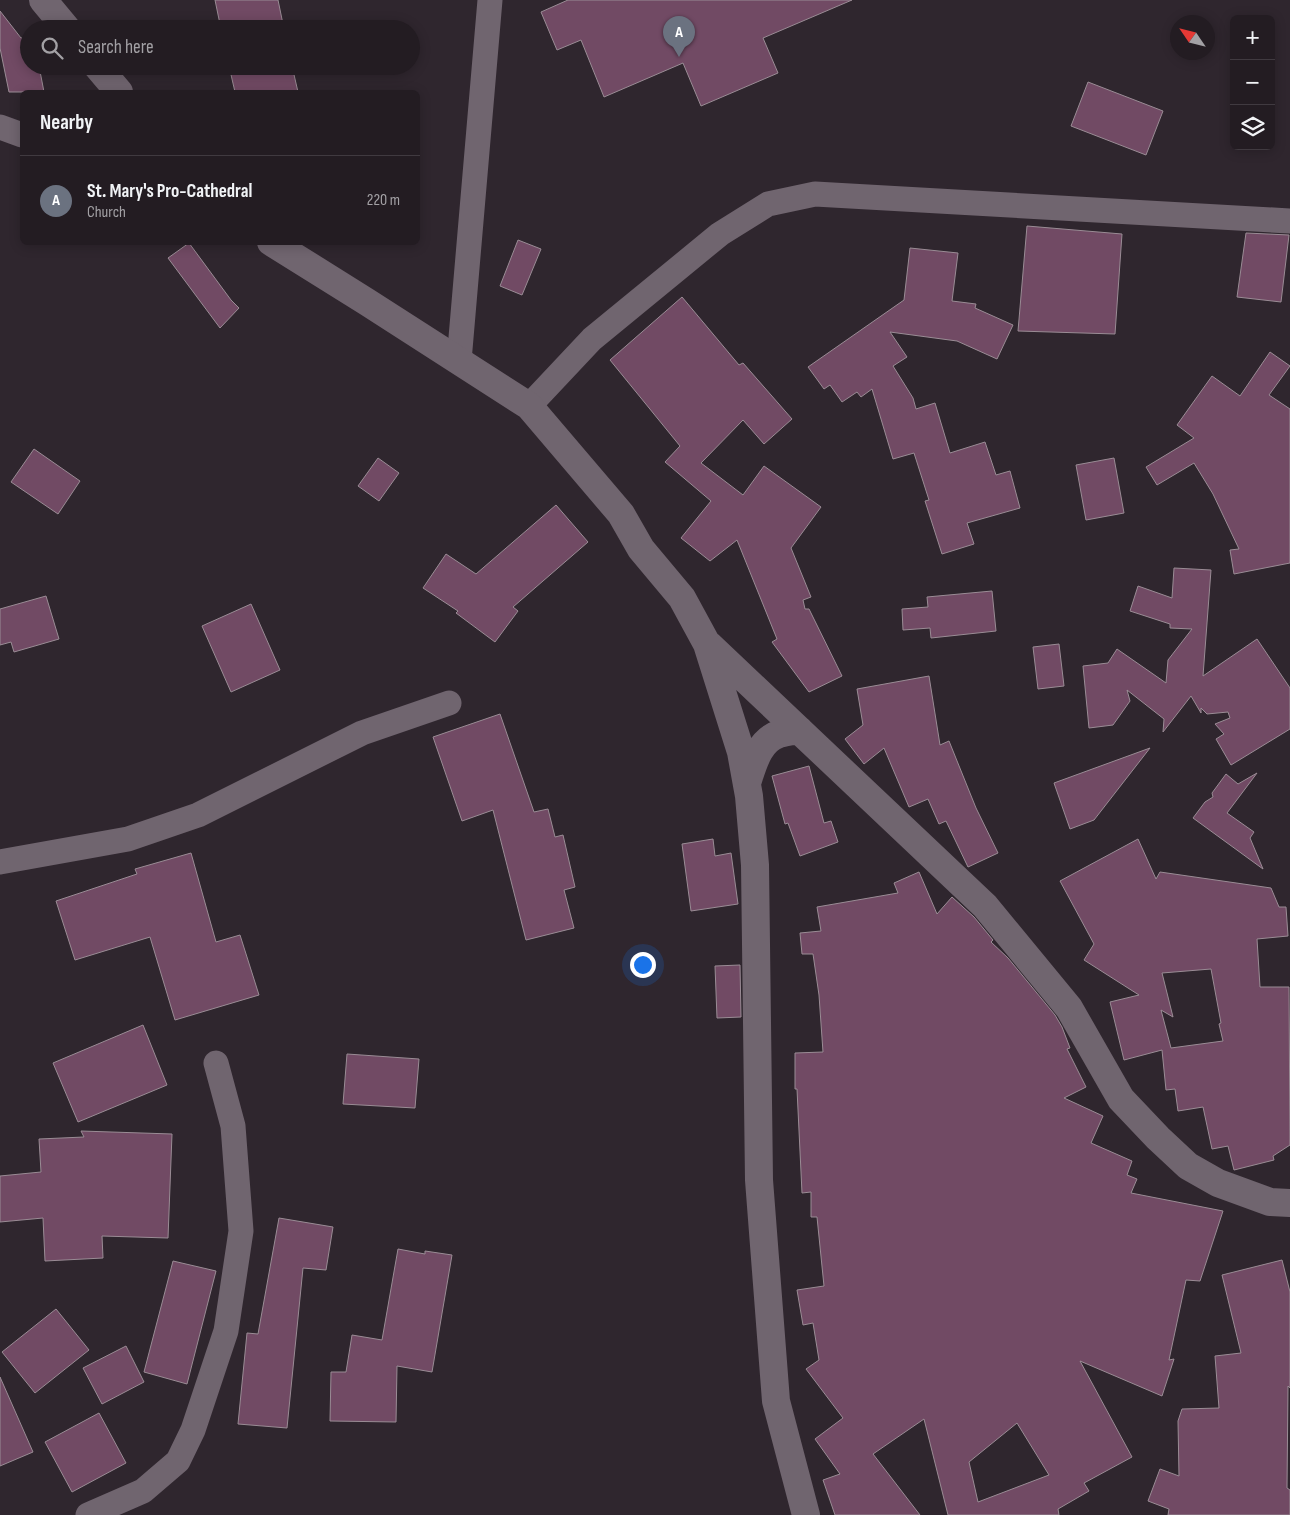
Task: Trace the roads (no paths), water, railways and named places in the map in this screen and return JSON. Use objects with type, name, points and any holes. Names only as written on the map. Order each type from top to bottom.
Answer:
[{"type":"street","points":[[43,0],[60,20]]},
{"type":"street","points":[[459,361],[490,0]]},
{"type":"street","points":[[105,75],[117,90]]},
{"type":"street","points":[[0,127],[20,134]]},
{"type":"street","points":[[529,406],[592,339],[720,234],[768,204],[815,194],[1290,221]]},
{"type":"street","points":[[276,245],[529,406],[621,514],[641,550],[682,598],[707,644],[741,752],[747,783],[755,865],[759,1180],[776,1401],[806,1515]]},
{"type":"street","points":[[707,644],[985,906],[1068,1008],[1121,1099],[1158,1138],[1188,1166],[1218,1183],[1270,1202],[1290,1203]]},
{"type":"street","points":[[0,862],[128,839],[190,818],[362,733],[449,704]]},
{"type":"street","points":[[747,783],[757,754],[766,742],[777,734],[799,730]]},
{"type":"street","points":[[88,1515],[143,1491],[178,1461],[193,1430],[226,1330],[241,1231],[233,1126],[216,1063]]},
{"type":"place","name":"St. Mary's Pro-Cathedral","points":[[679,57]]}]
